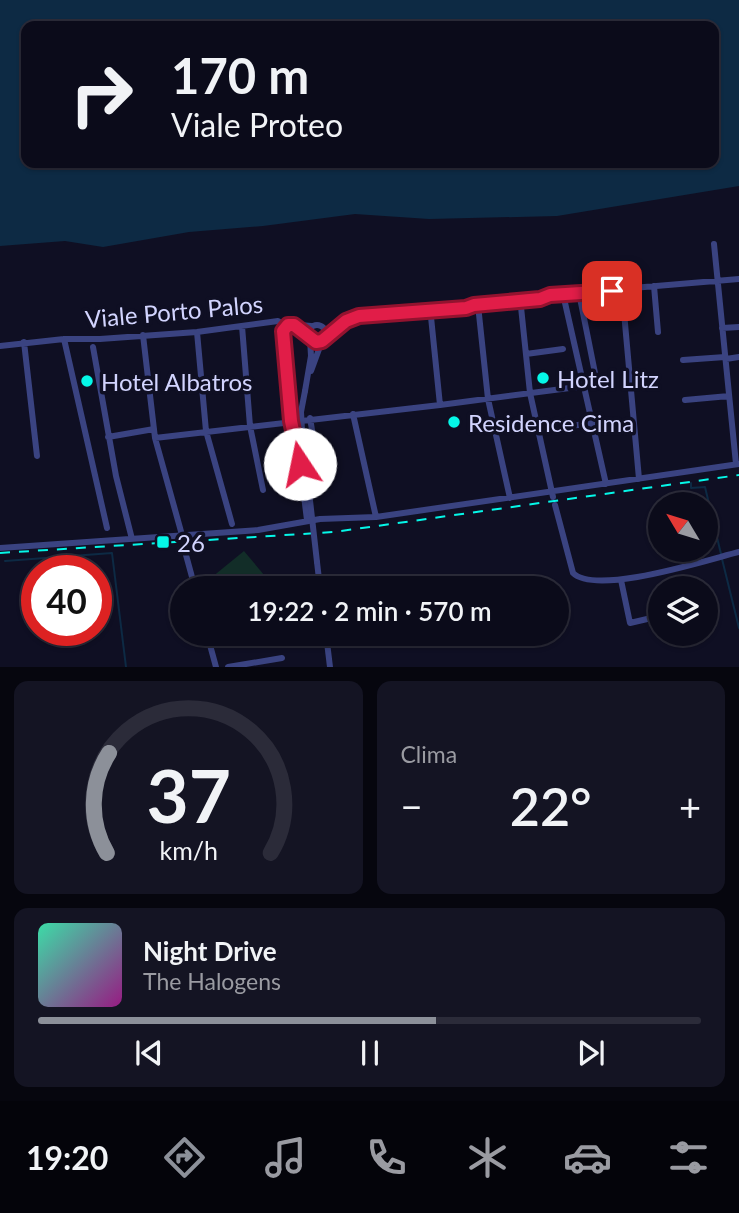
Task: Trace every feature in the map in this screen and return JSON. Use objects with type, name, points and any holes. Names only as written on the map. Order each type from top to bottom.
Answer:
[{"type":"street","points":[[0,548],[258,530],[307,520],[376,517],[510,498],[553,497],[606,484],[738,464],[715,244]]},
{"type":"street","points":[[294,325],[316,342],[346,321],[359,316],[466,308],[563,294],[739,279]]},
{"type":"street","points":[[654,286],[658,332]]},
{"type":"street","points":[[622,290],[639,479]]},
{"type":"street","points":[[579,293],[595,373]]},
{"type":"street","points":[[563,294],[606,484]]},
{"type":"street","points":[[478,305],[488,399],[510,498]]},
{"type":"street","points":[[521,307],[530,393],[572,570],[579,578],[621,580],[739,552]]},
{"type":"street","points":[[431,317],[440,405]]},
{"type":"street","name":"Viale Porto Palos","points":[[0,346],[64,339],[197,332],[278,321],[286,326],[312,326]]},
{"type":"street","points":[[307,379],[323,339],[322,327],[317,325],[312,326],[309,337],[311,356],[307,379],[305,391],[302,412],[302,430],[319,576]]},
{"type":"street","points":[[242,326],[250,426],[262,490]]},
{"type":"street","points":[[286,326],[283,331],[291,421],[307,520]]},
{"type":"street","points":[[722,328],[739,327]]},
{"type":"street","points":[[197,332],[206,431],[232,524]]},
{"type":"street","points":[[143,335],[155,438],[182,535]]},
{"type":"street","points":[[64,339],[107,528]]},
{"type":"street","points":[[24,342],[37,456]]},
{"type":"street","points":[[93,347],[108,437],[132,539]]},
{"type":"street","points":[[526,354],[563,349]]},
{"type":"street","points":[[683,360],[739,357]]},
{"type":"street","points":[[155,438],[585,386]]},
{"type":"street","points":[[685,400],[729,396]]},
{"type":"street","points":[[730,405],[739,404]]},
{"type":"street","points":[[353,414],[376,517]]},
{"type":"street","points":[[310,418],[314,442]]},
{"type":"street","points":[[570,426],[593,423]]},
{"type":"street","points":[[108,437],[154,429]]},
{"type":"street","points":[[186,555],[192,576]]},
{"type":"street","points":[[621,580],[630,623],[648,619]]},
{"type":"street","points":[[210,646],[216,667]]},
{"type":"street","points":[[327,646],[330,667]]},
{"type":"street","points":[[228,667],[282,658]]},
{"type":"green space","points":[[244,551],[265,576],[213,576]]},
{"type":"water","points":[[0,0],[739,0],[739,186],[557,216],[429,219],[355,214],[189,232],[103,247],[65,241],[0,246]]},
{"type":"waterway","points":[[691,483],[691,488],[705,487],[721,554]]},
{"type":"waterway","points":[[5,561],[112,553],[126,667]]},
{"type":"waterway","points":[[722,559],[739,628]]},
{"type":"railway","points":[[0,553],[334,532],[739,475]]},
{"type":"place","name":"Hotel Litz","points":[[543,378]]},
{"type":"place","name":"Hotel Albatros","points":[[87,381]]},
{"type":"place","name":"Residence Cima","points":[[454,422]]},
{"type":"place","name":"26","points":[[163,542]]},
{"type":"route","points":[[300,464],[291,421],[283,331],[288,325],[294,325],[316,342],[322,341],[346,321],[366,314],[402,314],[540,299],[550,295],[612,291]]}]
